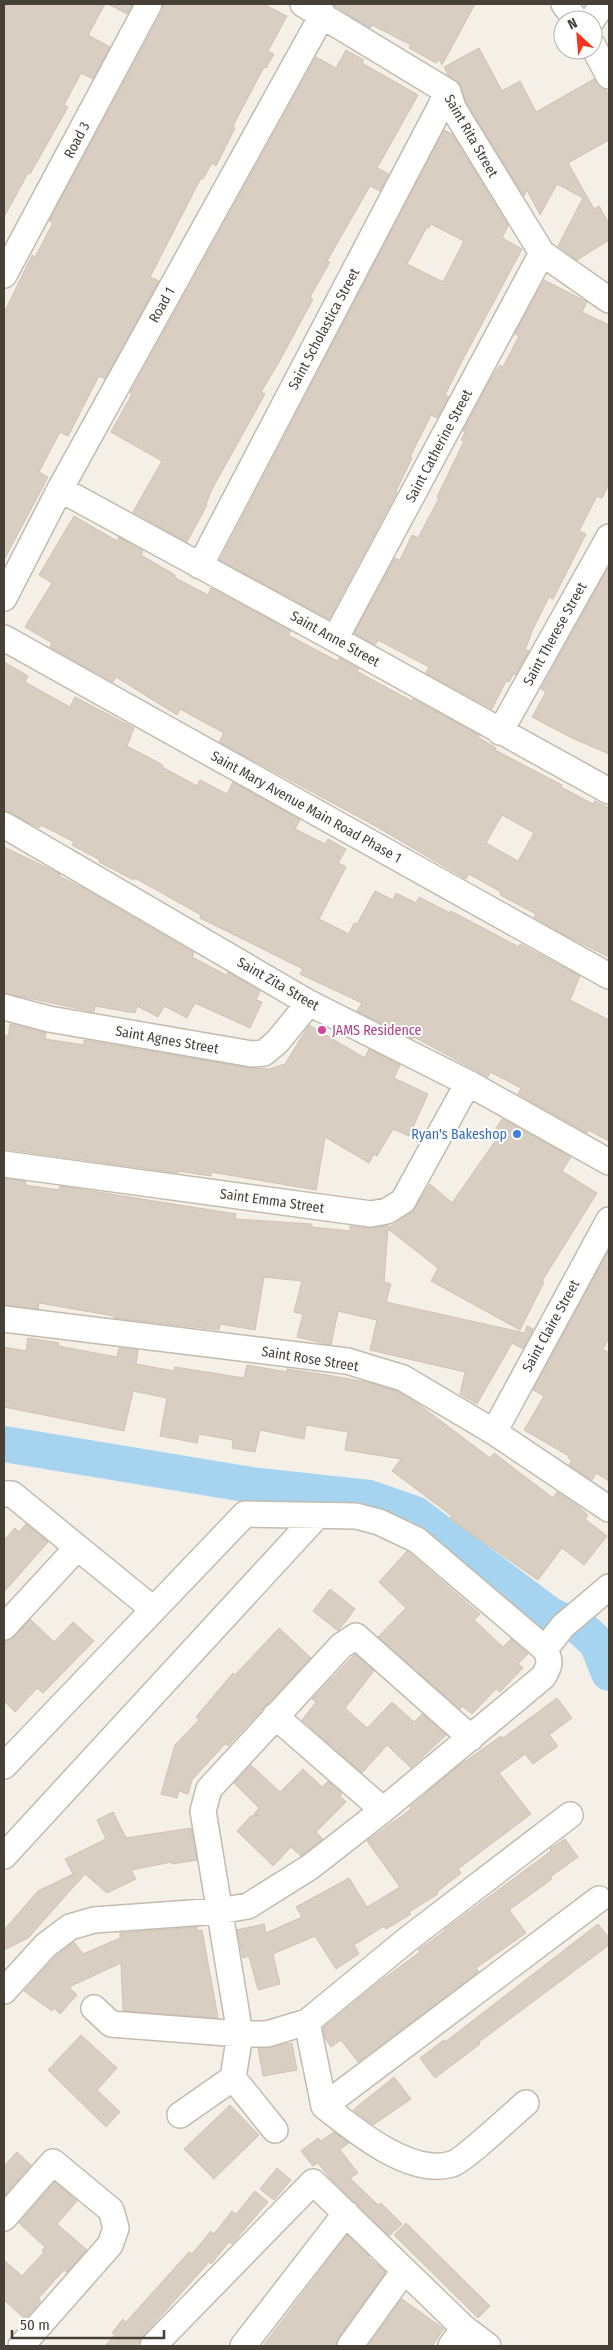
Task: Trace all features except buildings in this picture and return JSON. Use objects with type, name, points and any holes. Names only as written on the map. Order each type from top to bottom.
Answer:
[{"type":"street","name":"Road 3","points":[[4,276],[150,4]]},
{"type":"street","name":"Saint Rita Street","points":[[313,9],[448,92],[453,108],[542,253],[609,300]]},
{"type":"street","name":"Road 1","points":[[4,598],[313,9]]},
{"type":"street","points":[[600,60],[609,76]]},
{"type":"street","name":"Saint Scholastica Street","points":[[200,566],[448,92]]},
{"type":"street","name":"Saint Catherine Street","points":[[335,639],[542,253]]},
{"type":"street","name":"Saint Anne Street","points":[[60,489],[609,791]]},
{"type":"street","name":"Saint Therese Street","points":[[500,732],[609,537]]},
{"type":"street","name":"Saint Mary Avenue Main Road Phase 1","points":[[4,638],[609,976]]},
{"type":"street","name":"Saint Zita Street","points":[[4,825],[309,1003],[468,1083],[609,1162]]},
{"type":"street","name":"Saint Agnes Street","points":[[4,1007],[49,1019],[252,1054],[264,1053],[277,1042],[309,1003]]},
{"type":"street","name":"Saint Emma Street","points":[[4,1164],[371,1214],[388,1211],[403,1201],[468,1083]]},
{"type":"street","name":"Saint Claire Street","points":[[494,1432],[609,1220]]},
{"type":"street","name":"Saint Rose Street","points":[[4,1319],[347,1362],[403,1378],[494,1432],[609,1509]]},
{"type":"street","points":[[4,1494],[12,1494],[76,1549],[153,1610]]},
{"type":"street","points":[[4,1766],[245,1514],[356,1516],[379,1522],[417,1540],[545,1649],[549,1657],[550,1666],[543,1677],[384,1810],[310,1867],[248,1906],[219,1911],[94,1920],[70,1927],[46,1945],[4,1991]]},
{"type":"street","points":[[4,1856],[317,1516]]},
{"type":"street","points":[[4,1627],[76,1549]]},
{"type":"street","points":[[545,1649],[563,1626],[609,1587]]},
{"type":"street","points":[[180,2115],[233,2078],[240,2034],[203,1811],[210,1789],[341,1646],[356,1636],[471,1738]]},
{"type":"street","points":[[275,1716],[384,1810]]},
{"type":"street","points":[[94,2008],[111,2024],[240,2034],[267,2034],[306,2022],[423,1927],[570,1815]]},
{"type":"street","points":[[324,2106],[599,1899]]},
{"type":"street","points":[[306,2022],[324,2106],[366,2140],[400,2157],[436,2167],[454,2164],[526,2103]]},
{"type":"street","points":[[233,2078],[275,2130]]},
{"type":"street","points":[[4,2218],[53,2162],[112,2210],[116,2228],[110,2245],[21,2346]]},
{"type":"street","points":[[153,2346],[313,2182],[404,2271],[457,2337],[488,2346]]},
{"type":"street","points":[[243,2346],[346,2213]]},
{"type":"street","points":[[350,2346],[404,2271]]},
{"type":"waterway","points":[[4,1444],[251,1485],[369,1498],[415,1514],[550,1615],[581,1628],[597,1643],[609,1673]]},
{"type":"place","name":"JAMS Residence","points":[[322,1030]]},
{"type":"place","name":"Ryan's Bakeshop","points":[[517,1134]]}]
